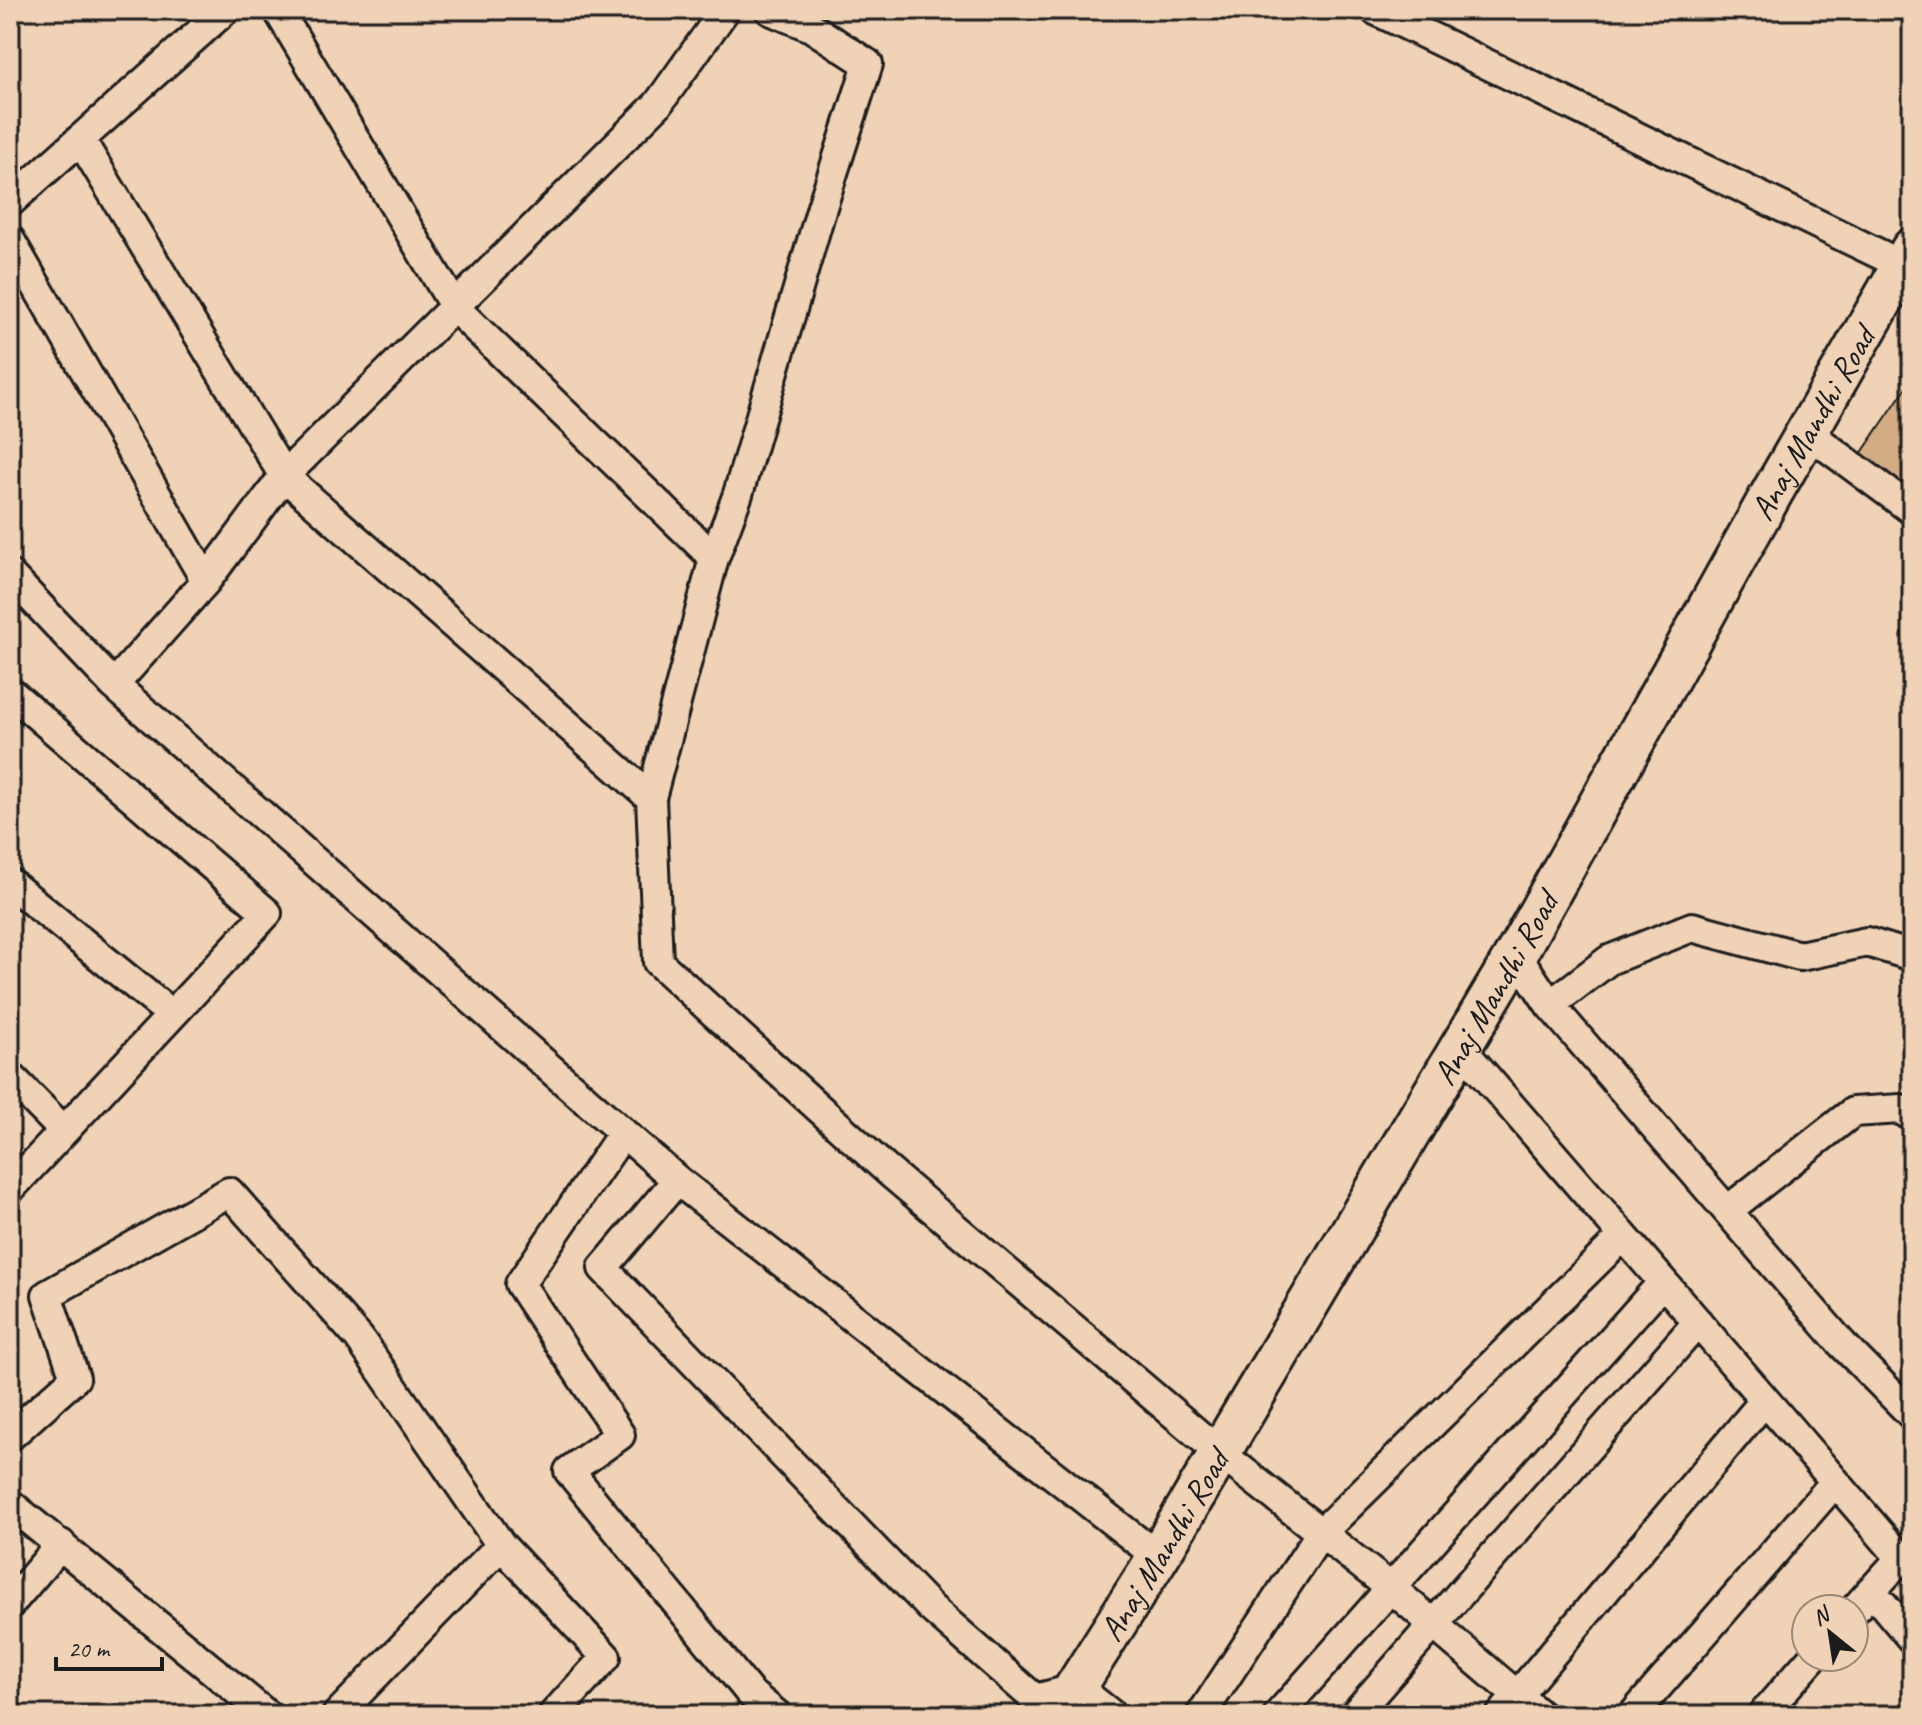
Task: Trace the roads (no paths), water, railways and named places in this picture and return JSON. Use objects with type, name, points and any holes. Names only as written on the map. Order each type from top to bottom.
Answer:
[{"type":"street","points":[[10,202],[225,10]]},
{"type":"street","points":[[278,10],[456,309],[714,558]]},
{"type":"street","points":[[114,685],[206,581],[284,476],[456,309],[658,104],[725,10]]},
{"type":"street","points":[[770,10],[816,18],[868,64],[822,207],[738,494],[714,558],[651,798],[658,962],[887,1170],[1220,1453],[1391,1588],[1432,1624],[1509,1705],[1540,1715]]},
{"type":"street","points":[[1375,10],[1907,257]]},
{"type":"street","points":[[80,139],[284,476],[651,798]]},
{"type":"street","points":[[10,240],[206,581]]},
{"type":"street","name":"Anaj Mandhi Road","points":[[1068,1701],[1158,1557],[1516,954],[1907,257]]},
{"type":"street","points":[[1808,433],[1912,510]]},
{"type":"street","points":[[10,575],[114,685],[677,1180],[1158,1557]]},
{"type":"street","points":[[10,692],[267,913],[10,1189]]},
{"type":"street","points":[[10,883],[172,1015]]},
{"type":"street","points":[[1550,1005],[1609,960],[1692,927],[1800,956],[1867,942],[1912,956]]},
{"type":"street","points":[[1516,954],[1550,1005],[1842,1344],[1912,1415]]},
{"type":"street","points":[[1460,1047],[1901,1558],[1869,1593]]},
{"type":"street","points":[[10,1076],[64,1131]]},
{"type":"street","points":[[1728,1210],[1853,1112],[1901,1109],[1912,1117]]},
{"type":"street","points":[[623,1133],[520,1284],[620,1435],[569,1471],[750,1693],[777,1715]]},
{"type":"street","points":[[677,1180],[603,1268],[931,1608],[1035,1699],[1068,1701],[1112,1715]]},
{"type":"street","points":[[10,1436],[75,1378],[47,1295],[229,1192],[359,1338],[501,1545],[606,1657],[553,1715]]},
{"type":"street","points":[[1201,1715],[1320,1534],[1623,1236]]},
{"type":"street","points":[[1278,1715],[1663,1282]]},
{"type":"street","points":[[1354,1715],[1698,1322]]},
{"type":"street","points":[[1509,1705],[1765,1400]]},
{"type":"street","points":[[1633,1715],[1835,1482]]},
{"type":"street","points":[[10,1504],[267,1715]]},
{"type":"street","points":[[10,1604],[61,1544]]},
{"type":"street","points":[[337,1715],[501,1545]]},
{"type":"street","points":[[1870,1606],[1912,1639]]},
{"type":"street","points":[[1762,1715],[1799,1673]]}]
